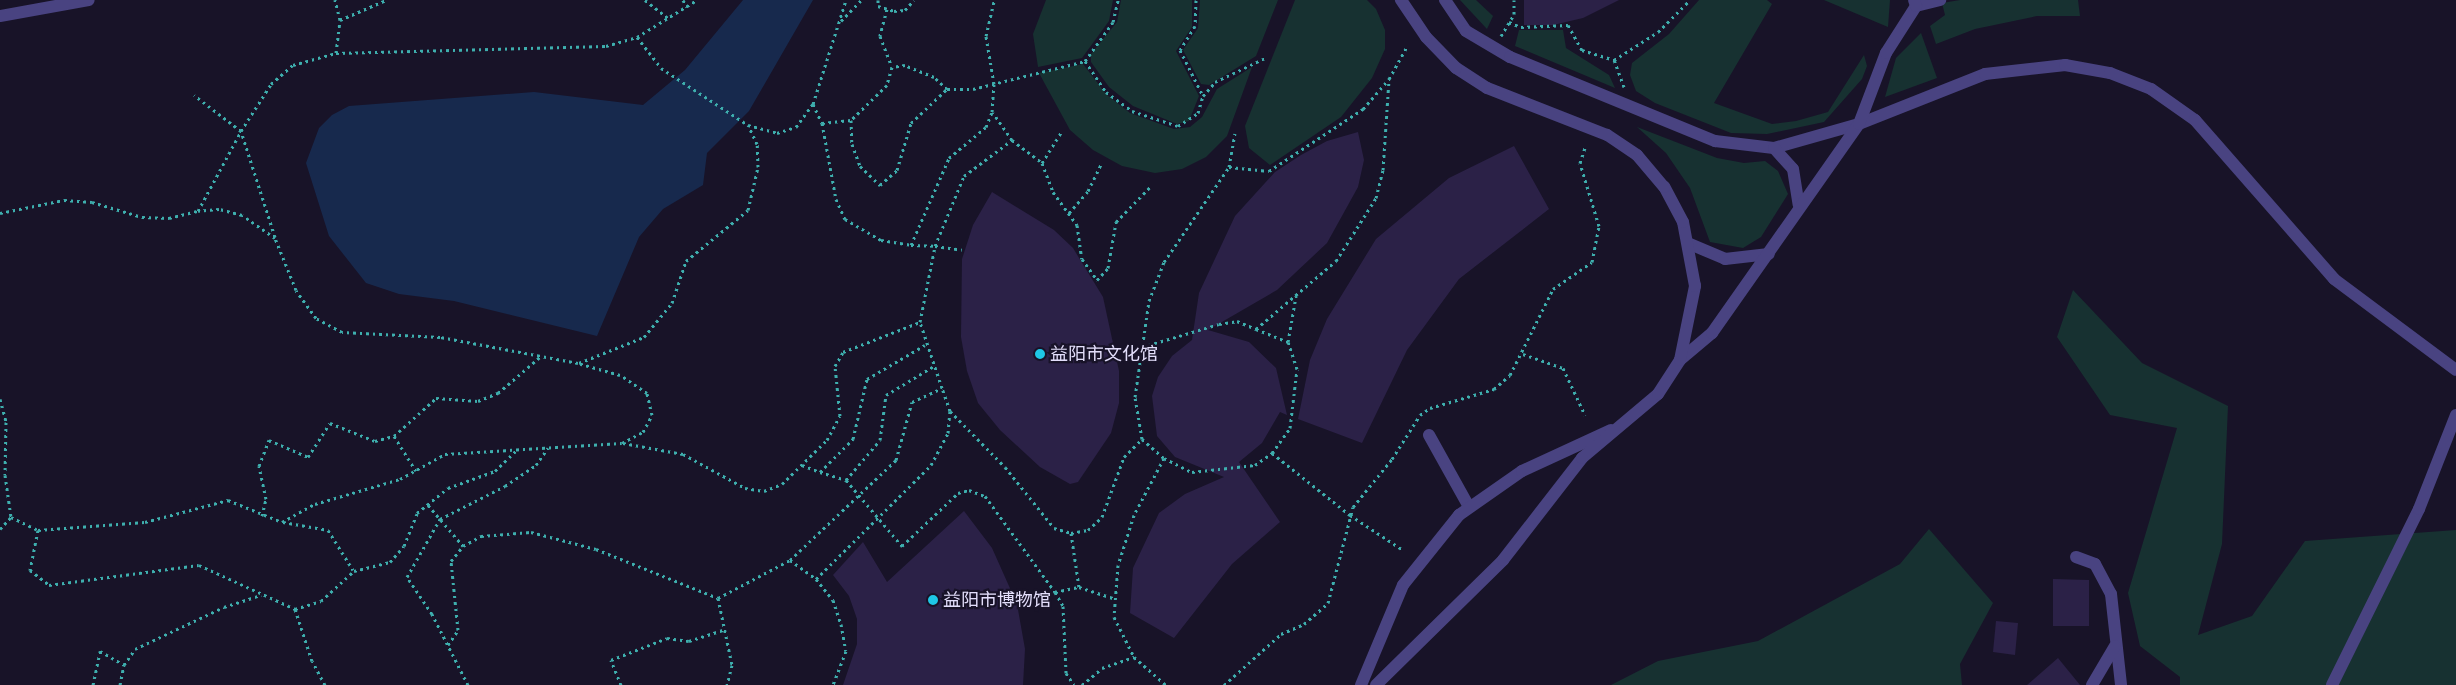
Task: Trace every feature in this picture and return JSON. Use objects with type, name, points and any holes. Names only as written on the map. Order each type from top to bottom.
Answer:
[{"type":"street","points":[[0,16],[89,0]]},
{"type":"street","points":[[1401,0],[1426,37],[1471,78],[1607,135],[1637,155],[1664,187],[1684,222],[1690,244],[1695,286],[1680,360]]},
{"type":"street","points":[[1445,0],[1466,31],[1494,48],[1632,108],[1715,141],[1774,148],[1859,124],[1985,74],[2020,67],[2065,65],[2110,73],[2151,89],[2195,120],[2334,279],[2456,370]]},
{"type":"street","points":[[1376,685],[1466,600],[1582,458],[1658,394],[1680,360],[1712,333],[1769,254],[1798,205],[1859,124],[1886,53],[1915,3],[1940,0]]},
{"type":"street","points":[[1774,148],[1793,169],[1798,205]]},
{"type":"street","points":[[1690,244],[1725,259],[1769,254]]},
{"type":"street","points":[[2332,685],[2419,509],[2456,415]]},
{"type":"street","points":[[1361,685],[1404,585],[1470,507],[1522,471],[1619,428]]},
{"type":"street","points":[[1429,434],[1470,507]]},
{"type":"street","points":[[2076,557],[2095,564],[2112,594],[2115,646],[2120,685]]},
{"type":"street","points":[[2092,685],[2115,646]]},
{"type":"path","points":[[335,0],[340,20],[336,53]]},
{"type":"path","points":[[340,20],[386,0]]},
{"type":"path","points":[[645,0],[669,18]]},
{"type":"path","points":[[683,0],[687,7]]},
{"type":"path","points":[[198,212],[241,131],[271,84],[293,65],[336,53],[550,50],[606,46],[637,37],[697,0]]},
{"type":"path","points":[[637,37],[661,68],[748,125],[777,133],[796,126],[812,104],[846,0]]},
{"type":"path","points":[[839,22],[861,0]]},
{"type":"path","points":[[878,0],[878,6],[886,9],[905,10],[914,0]]},
{"type":"path","points":[[911,245],[949,158],[986,127],[992,112],[994,84],[986,36],[994,0]]},
{"type":"path","points":[[851,120],[852,144],[860,166],[880,185],[897,170],[911,122],[947,89],[994,84],[1085,61],[1113,22],[1118,0]]},
{"type":"path","points":[[1196,0],[1195,26],[1180,50],[1203,96]]},
{"type":"path","points":[[1494,48],[1509,22],[1514,0]]},
{"type":"path","points":[[1509,22],[1521,27],[1568,25],[1582,50],[1614,60],[1658,32],[1690,0]]},
{"type":"path","points":[[822,123],[851,120],[887,85],[892,67],[880,36],[886,9]]},
{"type":"path","points":[[1229,167],[1269,171],[1363,109],[1389,79],[1407,46]]},
{"type":"path","points":[[1085,61],[1106,92],[1158,123],[1188,123],[1198,113],[1203,96],[1232,70],[1265,58]]},
{"type":"path","points":[[1614,60],[1632,108]]},
{"type":"path","points":[[892,67],[905,66],[934,77],[947,89]]},
{"type":"path","points":[[1256,329],[1336,261],[1376,198],[1384,170],[1389,79]]},
{"type":"path","points":[[194,95],[241,131],[275,238],[301,297],[316,318],[342,332],[440,337],[578,363],[620,376],[647,393],[652,415],[643,432],[622,443]]},
{"type":"path","points":[[812,104],[822,123],[836,199],[845,219],[880,240],[962,250]]},
{"type":"path","points":[[992,112],[1012,140],[1042,163],[1053,192],[1077,225],[1082,259],[1097,280],[1108,268],[1116,222],[1152,185]]},
{"type":"path","points":[[578,363],[644,337],[672,303],[686,261],[748,210],[758,166],[757,144],[748,125]]},
{"type":"path","points":[[1042,163],[1061,132]]},
{"type":"path","points":[[1235,134],[1229,167],[1164,262],[1149,301],[1135,397],[1142,439],[1164,458],[1192,472],[1220,471],[1255,465],[1272,453],[1290,428],[1297,398],[1297,369],[1288,342],[1296,296]]},
{"type":"path","points":[[1012,140],[964,176],[934,246],[920,322],[925,345],[950,411],[1005,467],[1054,528],[1071,533],[1088,530],[1102,517],[1124,457],[1142,439]]},
{"type":"path","points":[[1069,213],[1088,191],[1101,164]]},
{"type":"path","points":[[0,213],[64,200],[92,202],[142,217],[170,218],[219,209],[242,215],[275,238]]},
{"type":"path","points":[[282,522],[315,504],[416,471],[445,454],[622,443],[683,454],[745,488],[764,491],[782,484],[827,440],[840,416],[835,366],[844,352],[920,322]]},
{"type":"path","points":[[1142,347],[1219,324],[1237,322],[1288,342]]},
{"type":"path","points":[[820,472],[853,439],[866,379],[876,370],[925,345]]},
{"type":"path","points":[[1523,354],[1564,368],[1585,415]]},
{"type":"path","points":[[262,516],[266,499],[259,466],[269,440],[308,457],[330,423],[375,441],[394,436],[436,398],[478,401],[498,393],[540,357]]},
{"type":"path","points":[[846,480],[880,440],[886,395],[934,366]]},
{"type":"path","points":[[448,645],[458,630],[451,561],[462,546],[481,536],[531,532],[596,549],[718,598],[790,560],[819,528],[839,518],[896,460],[912,402],[942,388]]},
{"type":"path","points":[[0,399],[6,422],[5,474],[11,517]]},
{"type":"path","points":[[816,579],[943,448],[950,411]]},
{"type":"path","points":[[394,436],[416,471]]},
{"type":"path","points":[[468,685],[448,645],[407,577],[440,519],[505,486],[536,465],[548,448]]},
{"type":"path","points":[[38,530],[30,570],[49,585],[199,565],[295,609],[321,601],[354,571],[390,562],[404,546],[417,514],[448,488],[495,471],[517,450]]},
{"type":"path","points":[[1272,453],[1350,515],[1403,550]]},
{"type":"path","points":[[1164,458],[1132,523],[1118,565],[1114,617],[1134,657],[1166,685]]},
{"type":"path","points":[[801,465],[846,480],[862,495],[902,546],[958,493],[969,490],[985,496],[1055,592],[1063,606],[1066,673],[1074,685]]},
{"type":"path","points":[[11,517],[38,530],[146,522],[228,500],[244,504],[262,516],[282,522],[328,530],[354,571]]},
{"type":"path","points":[[428,505],[462,546]]},
{"type":"path","points":[[0,529],[11,517]]},
{"type":"path","points":[[1071,533],[1080,587]]},
{"type":"path","points":[[790,560],[816,579],[833,600],[842,624],[846,651],[833,685]]},
{"type":"path","points":[[1055,592],[1080,587],[1116,599]]},
{"type":"path","points":[[120,685],[124,665],[135,649],[152,638],[261,595]]},
{"type":"path","points":[[718,598],[732,665],[727,685]]},
{"type":"path","points":[[295,609],[312,662],[324,685]]},
{"type":"path","points":[[622,685],[611,660],[668,638],[689,641],[725,629]]},
{"type":"path","points":[[93,685],[100,651],[124,665]]},
{"type":"path","points":[[1082,685],[1102,668],[1134,657]]},
{"type":"green space","points":[[1046,0],[1113,0],[1109,21],[1082,58],[1038,67],[1033,34]]},
{"type":"green space","points":[[1121,0],[1192,0],[1192,27],[1176,51],[1199,96],[1189,121],[1177,124],[1133,106],[1109,87],[1091,62],[1091,54],[1117,22]]},
{"type":"green space","points":[[1200,0],[1278,0],[1256,56],[1209,85],[1201,84],[1183,50],[1198,28]]},
{"type":"green space","points":[[1295,0],[1367,0],[1376,9],[1385,30],[1385,49],[1372,78],[1341,117],[1270,165],[1249,148],[1245,126]]},
{"type":"green space","points":[[1460,0],[1476,0],[1493,16],[1487,29]]},
{"type":"green space","points":[[1699,0],[1767,0],[1772,4],[1714,103],[1772,124],[1796,121],[1828,112],[1864,55],[1867,66],[1862,79],[1824,122],[1767,134],[1731,133],[1655,103],[1636,91],[1630,75],[1632,63],[1669,34]]},
{"type":"green space","points":[[1824,0],[1890,0],[1888,27]]},
{"type":"green space","points":[[1960,0],[2078,0],[2080,16],[2037,16],[1975,29],[1936,44],[1930,26],[1945,15],[1942,3]]},
{"type":"green space","points":[[1519,30],[1563,30],[1566,48],[1609,75],[1615,88],[1515,46]]},
{"type":"green space","points":[[1921,33],[1937,78],[1885,97],[1896,58]]},
{"type":"green space","points":[[1083,64],[1106,94],[1130,113],[1174,129],[1190,127],[1202,117],[1217,89],[1252,67],[1227,136],[1206,157],[1182,169],[1155,173],[1122,166],[1093,150],[1070,130],[1039,73]]},
{"type":"green space","points":[[1637,127],[1717,158],[1744,163],[1765,161],[1778,171],[1788,194],[1761,237],[1743,248],[1710,242],[1690,188],[1666,153]]},
{"type":"green space","points":[[2073,290],[2142,363],[2228,406],[2222,544],[2198,635],[2252,616],[2305,541],[2456,530],[2456,685],[2180,685],[2180,677],[2140,646],[2128,593],[2177,428],[2110,415],[2057,337]]},
{"type":"green space","points":[[1929,529],[1993,603],[1960,664],[1962,685],[1611,685],[1658,661],[1758,641],[1900,564]]},
{"type":"water","points":[[743,0],[813,0],[749,111],[707,153],[703,185],[663,209],[639,237],[597,336],[454,301],[399,294],[366,283],[329,236],[306,163],[319,128],[332,115],[349,106],[534,92],[643,105],[685,70]]},
{"type":"building","points":[[1524,0],[1619,0],[1583,18],[1553,25],[1524,25]]},
{"type":"building","points":[[1358,132],[1364,160],[1358,187],[1327,243],[1277,290],[1208,330],[1249,342],[1276,368],[1287,415],[1280,412],[1262,443],[1239,462],[1280,522],[1232,564],[1174,638],[1130,613],[1133,568],[1159,513],[1185,494],[1224,477],[1175,457],[1157,436],[1152,396],[1158,377],[1172,356],[1192,340],[1199,293],[1235,216],[1275,172],[1327,141]]},
{"type":"building","points":[[1514,146],[1549,209],[1459,279],[1407,350],[1362,443],[1298,419],[1310,360],[1327,319],[1376,239],[1449,178]]},
{"type":"building","name":"益阳市文化馆","points":[[992,192],[1054,230],[1073,248],[1103,297],[1119,371],[1119,403],[1111,433],[1078,482],[1070,484],[1040,467],[1000,430],[978,403],[967,371],[961,337],[962,259],[973,225]]},
{"type":"building","name":"益阳市博物馆","points":[[964,511],[992,548],[1017,604],[1025,649],[1023,685],[843,685],[857,644],[857,619],[849,596],[833,575],[863,542],[887,582]]},
{"type":"building","points":[[2053,579],[2089,580],[2089,626],[2053,626]]},
{"type":"building","points":[[1996,621],[2018,623],[2015,655],[1993,652]]},
{"type":"building","points":[[2058,658],[2080,685],[2027,685]]},
{"type":"place","name":"益阳市文化馆","points":[[1040,354]]},
{"type":"place","name":"益阳市博物馆","points":[[933,600]]}]
